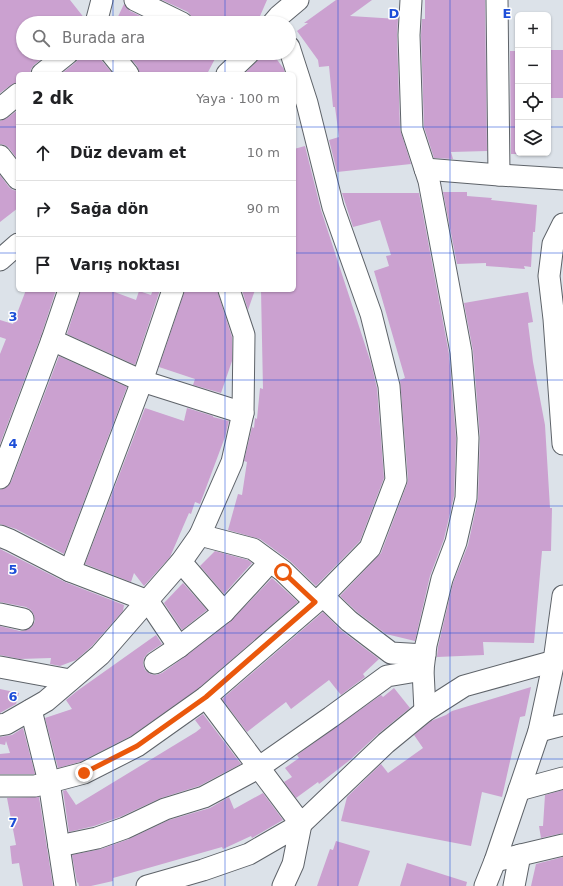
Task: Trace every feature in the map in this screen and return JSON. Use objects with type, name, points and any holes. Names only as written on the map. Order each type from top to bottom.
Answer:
[{"type":"street","points":[[98,16],[102,0]]},
{"type":"street","points":[[135,0],[168,16]]},
{"type":"street","points":[[283,16],[298,0]]},
{"type":"street","points":[[411,0],[409,35],[412,129],[430,188],[461,352],[468,438],[466,498],[456,542],[442,579],[426,645],[424,663],[425,711]]},
{"type":"street","points":[[496,0],[499,175]]},
{"type":"street","points":[[44,72],[59,60]]},
{"type":"street","points":[[117,60],[126,72]]},
{"type":"street","points":[[229,72],[241,60]]},
{"type":"street","points":[[292,60],[294,72]]},
{"type":"street","points":[[0,786],[35,786],[84,773],[137,746],[206,697],[319,599],[370,548],[396,480],[389,386],[371,314],[333,207],[307,103],[298,90]]},
{"type":"street","points":[[0,109],[16,96]]},
{"type":"street","points":[[0,156],[16,176]]},
{"type":"street","points":[[425,169],[563,179]]},
{"type":"street","points":[[563,224],[553,244],[549,276],[558,302],[563,444]]},
{"type":"street","points":[[0,260],[16,246]]},
{"type":"street","points":[[0,478],[52,340],[68,292]]},
{"type":"street","points":[[70,571],[142,381],[172,292]]},
{"type":"street","points":[[0,725],[6,724],[46,701],[100,655],[181,562],[200,535],[232,462],[243,413],[244,335],[230,292]]},
{"type":"street","points":[[52,340],[142,381],[243,413]]},
{"type":"street","points":[[200,535],[253,549],[391,653],[424,663]]},
{"type":"street","points":[[0,536],[70,571],[148,600],[179,647]]},
{"type":"street","points":[[181,562],[224,612]]},
{"type":"street","points":[[155,663],[179,647],[224,612],[270,562]]},
{"type":"street","points":[[484,886],[495,861],[539,731],[554,660],[563,596]]},
{"type":"street","points":[[0,614],[23,619]]},
{"type":"street","points":[[147,886],[203,870],[249,854],[301,824],[386,743],[425,711],[464,686],[554,660]]},
{"type":"street","points":[[59,846],[97,838],[125,828],[165,809],[204,797],[258,768],[332,717],[387,676],[424,663]]},
{"type":"street","points":[[0,667],[70,680]]},
{"type":"street","points":[[206,697],[301,824],[293,864],[283,886]]},
{"type":"street","points":[[31,710],[49,782],[65,886]]},
{"type":"street","points":[[539,731],[563,725]]},
{"type":"street","points":[[519,790],[563,778]]},
{"type":"street","points":[[495,861],[563,845]]},
{"type":"street","points":[[514,886],[520,855]]},
{"type":"building","points":[[0,0],[70,0],[83,16],[16,16],[16,60],[40,60],[34,65],[30,72],[16,72],[16,83],[0,93]]},
{"type":"building","points":[[162,0],[267,0],[260,16],[191,16],[188,12]]},
{"type":"building","points":[[336,0],[372,0],[350,16],[398,19],[397,35],[400,129],[411,164],[337,172],[329,140],[339,137],[335,107],[333,107],[329,66],[319,67],[318,60],[297,31],[308,23],[304,23]]},
{"type":"building","points":[[425,0],[485,0],[487,151],[451,152],[453,159],[434,158],[424,127],[421,35],[422,19],[425,19]]},
{"type":"building","points":[[124,4],[130,11],[140,16],[118,16]]},
{"type":"building","points":[[551,50],[563,50],[563,98],[551,98]]},
{"type":"building","points":[[510,51],[515,51],[515,154],[511,154]]},
{"type":"building","points":[[78,60],[102,60],[111,72],[64,72]]},
{"type":"building","points":[[132,60],[214,60],[208,72],[139,72],[137,66]]},
{"type":"building","points":[[258,60],[277,60],[285,72],[246,72]]},
{"type":"building","points":[[16,111],[16,157],[9,148],[0,144],[0,121]]},
{"type":"building","points":[[305,146],[321,210],[371,363],[377,388],[384,478],[360,541],[316,586],[290,561],[260,539],[228,530],[238,494],[242,495],[247,462],[244,461],[252,427],[254,428],[255,418],[257,419],[260,388],[263,389],[261,292],[296,292],[296,148]]},
{"type":"building","points":[[0,175],[9,187],[16,191],[16,210],[0,222]]},
{"type":"building","points":[[443,192],[467,192],[467,196],[492,198],[491,200],[537,205],[535,232],[533,232],[531,267],[524,266],[525,269],[486,266],[486,263],[457,264]]},
{"type":"building","points":[[342,193],[419,193],[449,354],[456,438],[454,496],[444,539],[430,576],[415,641],[386,634],[357,612],[340,596],[381,553],[408,479],[400,380],[405,378],[374,271],[389,266],[386,256],[391,255],[380,220],[353,227]]},
{"type":"building","points":[[25,292],[55,292],[41,336],[0,444],[0,354],[6,339],[0,337],[0,320],[13,324]]},
{"type":"building","points":[[80,292],[114,292],[136,300],[139,292],[151,295],[152,292],[159,292],[135,365],[67,334]]},
{"type":"building","points":[[184,292],[218,292],[232,337],[232,361],[221,393],[193,385],[195,379],[159,367]]},
{"type":"building","points":[[243,292],[254,292],[248,310]]},
{"type":"building","points":[[528,292],[533,322],[528,323],[533,362],[545,425],[550,508],[552,508],[551,551],[542,551],[534,643],[483,642],[484,655],[437,657],[453,583],[468,545],[478,499],[480,437],[473,351],[464,303]]},
{"type":"building","points":[[59,356],[127,387],[64,554],[16,529],[0,524],[0,490],[7,487],[11,482]]},
{"type":"building","points":[[145,408],[184,421],[187,408],[229,421],[225,437],[200,504],[195,502],[191,514],[189,513],[170,557],[144,586],[134,573],[131,582],[85,564]]},
{"type":"building","points":[[0,549],[65,582],[124,605],[123,611],[92,646],[76,660],[60,666],[50,664],[51,658],[20,659],[0,655],[0,626],[20,631],[32,627],[35,621],[31,610],[26,607],[0,602]]},
{"type":"building","points":[[215,551],[248,560],[252,563],[224,594],[200,566]]},
{"type":"building","points":[[272,578],[298,602],[199,688],[131,736],[80,762],[58,768],[45,718],[72,709],[66,700],[156,635],[162,644],[148,653],[144,658],[143,664],[145,670],[150,674],[156,675],[162,673],[231,621]]},
{"type":"building","points":[[183,583],[207,610],[182,630],[164,603]]},
{"type":"building","points":[[323,612],[342,631],[379,659],[363,674],[365,677],[341,695],[329,680],[291,709],[286,702],[247,732],[222,699]]},
{"type":"building","points":[[531,687],[525,716],[520,717],[502,797],[482,792],[471,846],[341,821],[347,797],[381,764],[388,773],[423,748],[414,735],[431,721],[452,711]]},
{"type":"building","points":[[394,688],[410,708],[378,734],[350,760],[319,784],[318,782],[296,798],[284,782],[292,777],[285,768],[299,758],[297,755],[381,695],[383,697]]},
{"type":"building","points":[[0,689],[19,693],[16,704],[0,713]]},
{"type":"building","points":[[203,714],[241,764],[199,786],[161,798],[120,817],[94,826],[69,832],[63,791],[66,790],[76,805],[196,732],[201,728],[195,720]]},
{"type":"building","points":[[23,728],[35,774],[0,774],[0,754],[10,753],[6,741],[5,745],[0,744],[0,737],[12,735]]},
{"type":"building","points":[[563,790],[563,833],[541,838],[539,826],[543,826],[545,795]]},
{"type":"building","points":[[263,793],[283,820],[252,838],[251,836],[223,849],[222,847],[113,878],[113,881],[91,886],[79,886],[78,882],[77,883],[72,855],[101,849],[129,839],[169,820],[210,808],[229,797],[234,809]]},
{"type":"building","points":[[39,797],[53,886],[23,886],[19,863],[12,864],[10,846],[16,845],[7,798]]},
{"type":"building","points":[[336,841],[370,851],[358,886],[317,886],[330,849],[333,850]]},
{"type":"building","points":[[563,857],[563,886],[531,886],[536,864]]},
{"type":"building","points":[[407,863],[467,882],[466,886],[400,886]]},
{"type":"route","points":[[84,773],[137,746],[206,697],[315,602],[283,572]]}]
